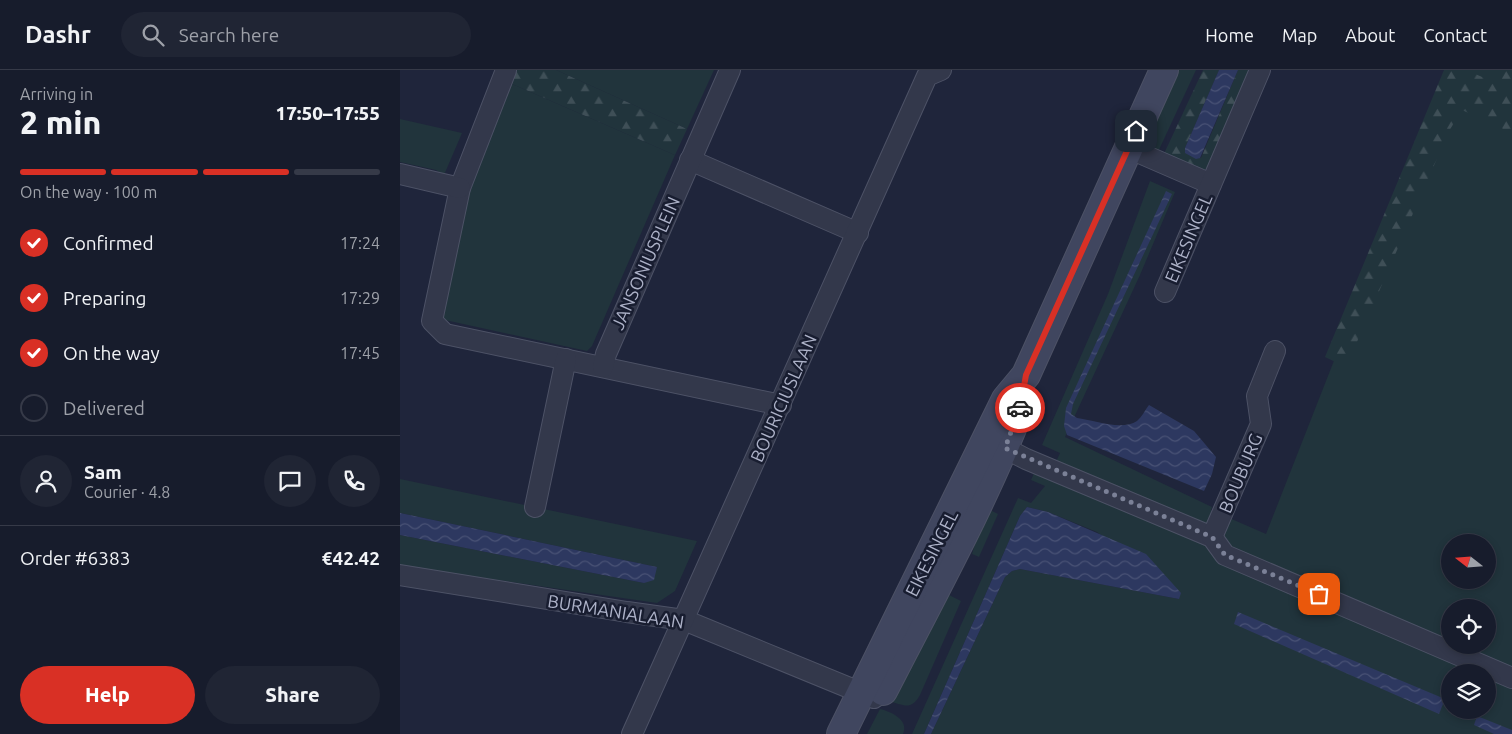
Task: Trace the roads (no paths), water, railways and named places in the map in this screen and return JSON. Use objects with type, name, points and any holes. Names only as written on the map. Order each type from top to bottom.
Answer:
[{"type":"street","points":[[506,70],[460,188],[432,321],[445,334],[781,405]]},
{"type":"street","name":"JANSONIUSPLEIN","points":[[603,367],[606,354],[730,70]]},
{"type":"street","name":"EIKESINGEL","points":[[841,734],[870,696],[996,444],[1006,399],[1026,375],[1164,70]]},
{"type":"street","name":"EIKESINGEL","points":[[1165,292],[1260,70]]},
{"type":"street","name":"BOURICIUSLAAN","points":[[632,734],[858,233],[927,72]]},
{"type":"street","name":"EIKESINGEL","points":[[1128,148],[1211,184]]},
{"type":"street","points":[[690,160],[858,233]]},
{"type":"street","points":[[400,174],[460,188]]},
{"type":"street","name":"BOUBURG","points":[[1212,537],[1260,424],[1257,396],[1275,351]]},
{"type":"street","points":[[534,507],[566,359]]},
{"type":"street","points":[[996,444],[1212,537],[1225,555],[1512,678]]},
{"type":"street","name":"BURMANIALAAN","points":[[400,576],[684,620],[870,696]]},
{"type":"street","name":"EIKESINGEL","points":[[861,734],[870,696]]},
{"type":"water","points":[[1219,70],[1238,70],[1200,158],[1196,159],[1185,153],[1185,148]]},
{"type":"water","points":[[1166,191],[1172,194],[1073,404],[1071,414],[1077,418],[1107,424],[1124,425],[1137,421],[1149,405],[1194,431],[1216,457],[1212,474],[1204,491],[1067,435],[1064,426],[1066,408]]},
{"type":"water","points":[[1027,507],[1048,512],[1146,554],[1181,593],[1179,599],[1020,569],[1012,571],[1005,577],[931,734],[924,734],[1020,516]]},
{"type":"water","points":[[400,513],[657,567],[654,580],[644,583],[400,535]]},
{"type":"water","points":[[1238,612],[1441,697],[1439,714],[1234,624]]},
{"type":"water","points":[[1476,719],[1484,719],[1512,730],[1512,734],[1494,734],[1474,725]]}]
